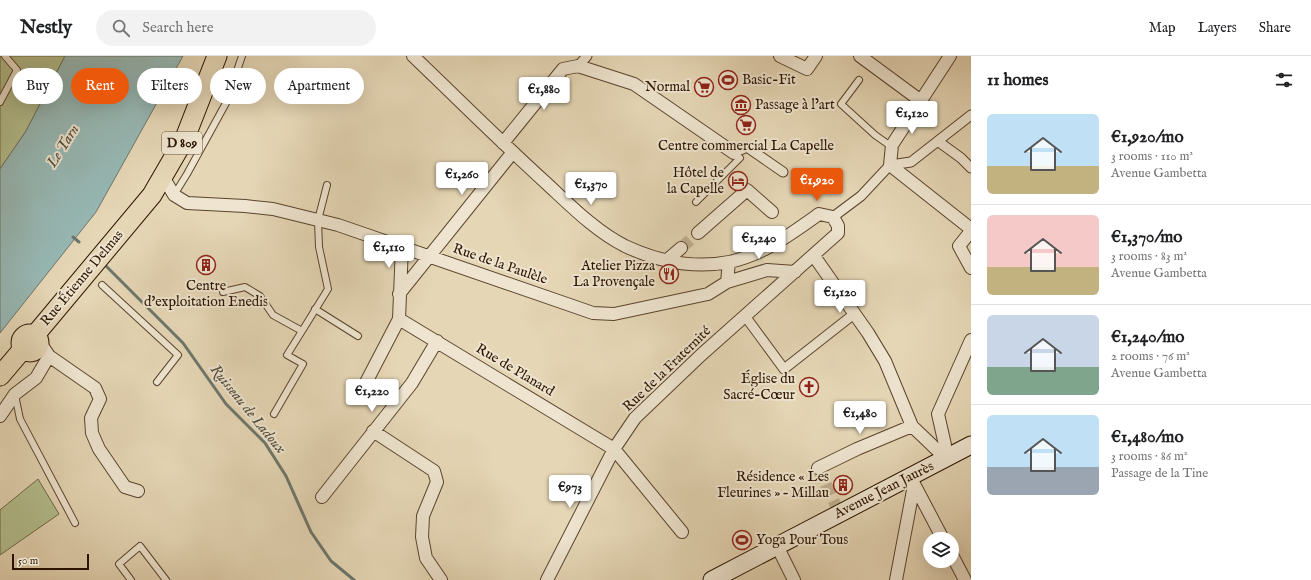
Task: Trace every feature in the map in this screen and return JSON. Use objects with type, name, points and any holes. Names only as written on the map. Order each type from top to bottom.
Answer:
[{"type":"main road","name":"Rue Étienne Delmas","points":[[130,220],[138,203],[177,139],[202,82],[211,56]]},
{"type":"main road","name":"Rue Étienne Delmas","points":[[0,376],[36,346],[98,258],[152,195],[185,138],[217,56]]},
{"type":"main road","name":"Avenue Jean Jaurès","points":[[712,580],[839,511],[913,481],[944,455],[971,445]]},
{"type":"street","points":[[413,56],[573,208],[602,231],[624,245],[666,261],[705,264],[729,262],[749,256],[777,244],[819,214],[833,216],[861,196],[890,164],[892,145],[950,56]]},
{"type":"street","points":[[578,66],[587,56]]},
{"type":"street","points":[[780,56],[808,69],[816,56]]},
{"type":"street","points":[[860,56],[921,101]]},
{"type":"street","points":[[503,143],[563,69],[578,66],[634,84],[734,153],[747,147],[783,172]]},
{"type":"street","points":[[890,164],[911,162],[939,142],[971,115]]},
{"type":"street","points":[[939,142],[971,168]]},
{"type":"street","points":[[399,294],[513,152]]},
{"type":"street","points":[[890,164],[971,230],[959,246],[971,268]]},
{"type":"street","points":[[166,170],[164,180],[174,195]]},
{"type":"street","points":[[698,233],[747,190],[772,212]]},
{"type":"street","name":"Rue de la Paulèle","points":[[152,195],[174,195],[187,203],[273,209],[318,220],[429,255],[593,313],[614,314],[708,294],[727,282],[767,270],[795,272]]},
{"type":"street","name":"Rue de la Fraternité","points":[[547,580],[614,449],[635,418],[701,355],[814,256],[838,233],[838,226],[833,216]]},
{"type":"street","points":[[360,394],[399,318],[402,246]]},
{"type":"street","points":[[666,261],[681,248]]},
{"type":"street","points":[[814,256],[885,361],[912,426],[944,455],[945,446],[938,414],[971,341]]},
{"type":"street","points":[[727,282],[729,262]]},
{"type":"street","points":[[745,316],[784,369],[854,314]]},
{"type":"street","name":"Rue de Planard","points":[[399,318],[614,449],[682,532]]},
{"type":"street","points":[[322,497],[412,382],[437,341]]},
{"type":"street","points":[[0,416],[15,394],[36,378],[36,346]]},
{"type":"street","points":[[36,346],[95,388],[100,399],[91,418],[90,425],[92,433],[99,449],[125,487],[138,491]]},
{"type":"street","points":[[818,468],[856,449],[912,426]]},
{"type":"street","points":[[373,431],[434,471],[437,482],[423,516],[422,537],[426,558],[441,580]]},
{"type":"street","points":[[913,481],[939,532]]},
{"type":"street","points":[[896,580],[913,481]]},
{"type":"street","points":[[777,546],[794,580]]},
{"type":"street","points":[[959,568],[965,580]]},
{"type":"lane","points":[[0,102],[17,70],[5,56]]},
{"type":"lane","points":[[174,195],[226,103],[242,56]]},
{"type":"lane","points":[[859,80],[841,104],[874,135],[892,148]]},
{"type":"lane","points":[[696,202],[740,158],[734,153]]},
{"type":"lane","points":[[274,414],[303,364],[287,355],[328,289],[319,247],[318,220],[327,185]]},
{"type":"lane","points":[[102,285],[178,355],[157,382]]},
{"type":"lane","points":[[223,292],[245,287],[260,296],[273,315],[302,331]]},
{"type":"lane","points":[[315,309],[358,336]]},
{"type":"lane","points":[[15,394],[20,419],[75,523]]},
{"type":"lane","points":[[131,580],[119,564],[140,546],[166,580]]},
{"type":"green space","points":[[0,56],[65,56],[59,68],[12,68],[12,104],[40,104],[26,131],[0,169]]},
{"type":"green space","points":[[38,479],[59,514],[0,555],[0,510]]},
{"type":"water","name":"Le Tarn","points":[[65,56],[183,56],[176,68],[137,68],[137,104],[156,104],[96,212],[0,333],[0,169],[26,131],[40,104],[63,104],[63,68],[59,68]]},
{"type":"waterway","points":[[73,237],[79,242]]},
{"type":"waterway","name":"Ruisseau de Ladoux","points":[[106,266],[183,343],[226,404],[265,443],[286,476],[311,532],[331,561],[354,580]]},
{"type":"tunnel","points":[[681,248],[698,233]]},
{"type":"tunnel","points":[[818,468],[837,508]]},
{"type":"place","name":"Basic-Fit","points":[[728,80]]},
{"type":"place","name":"Normal","points":[[704,87]]},
{"type":"place","name":"Passage à l’art","points":[[741,105]]},
{"type":"place","name":"Centre commercial La Capelle","points":[[746,125]]},
{"type":"place","name":"Hôtel de la Capelle","points":[[738,181]]},
{"type":"place","name":"Centre d'exploitation Enedis","points":[[206,265]]},
{"type":"place","name":"Atelier Pizza La Provençale","points":[[669,274]]},
{"type":"place","name":"Église du Sacré-Cœur","points":[[809,387]]},
{"type":"place","name":"Résidence « Les Fleurines » – Millau","points":[[843,485]]},
{"type":"place","name":"Yoga Pour Tous","points":[[742,540]]}]
